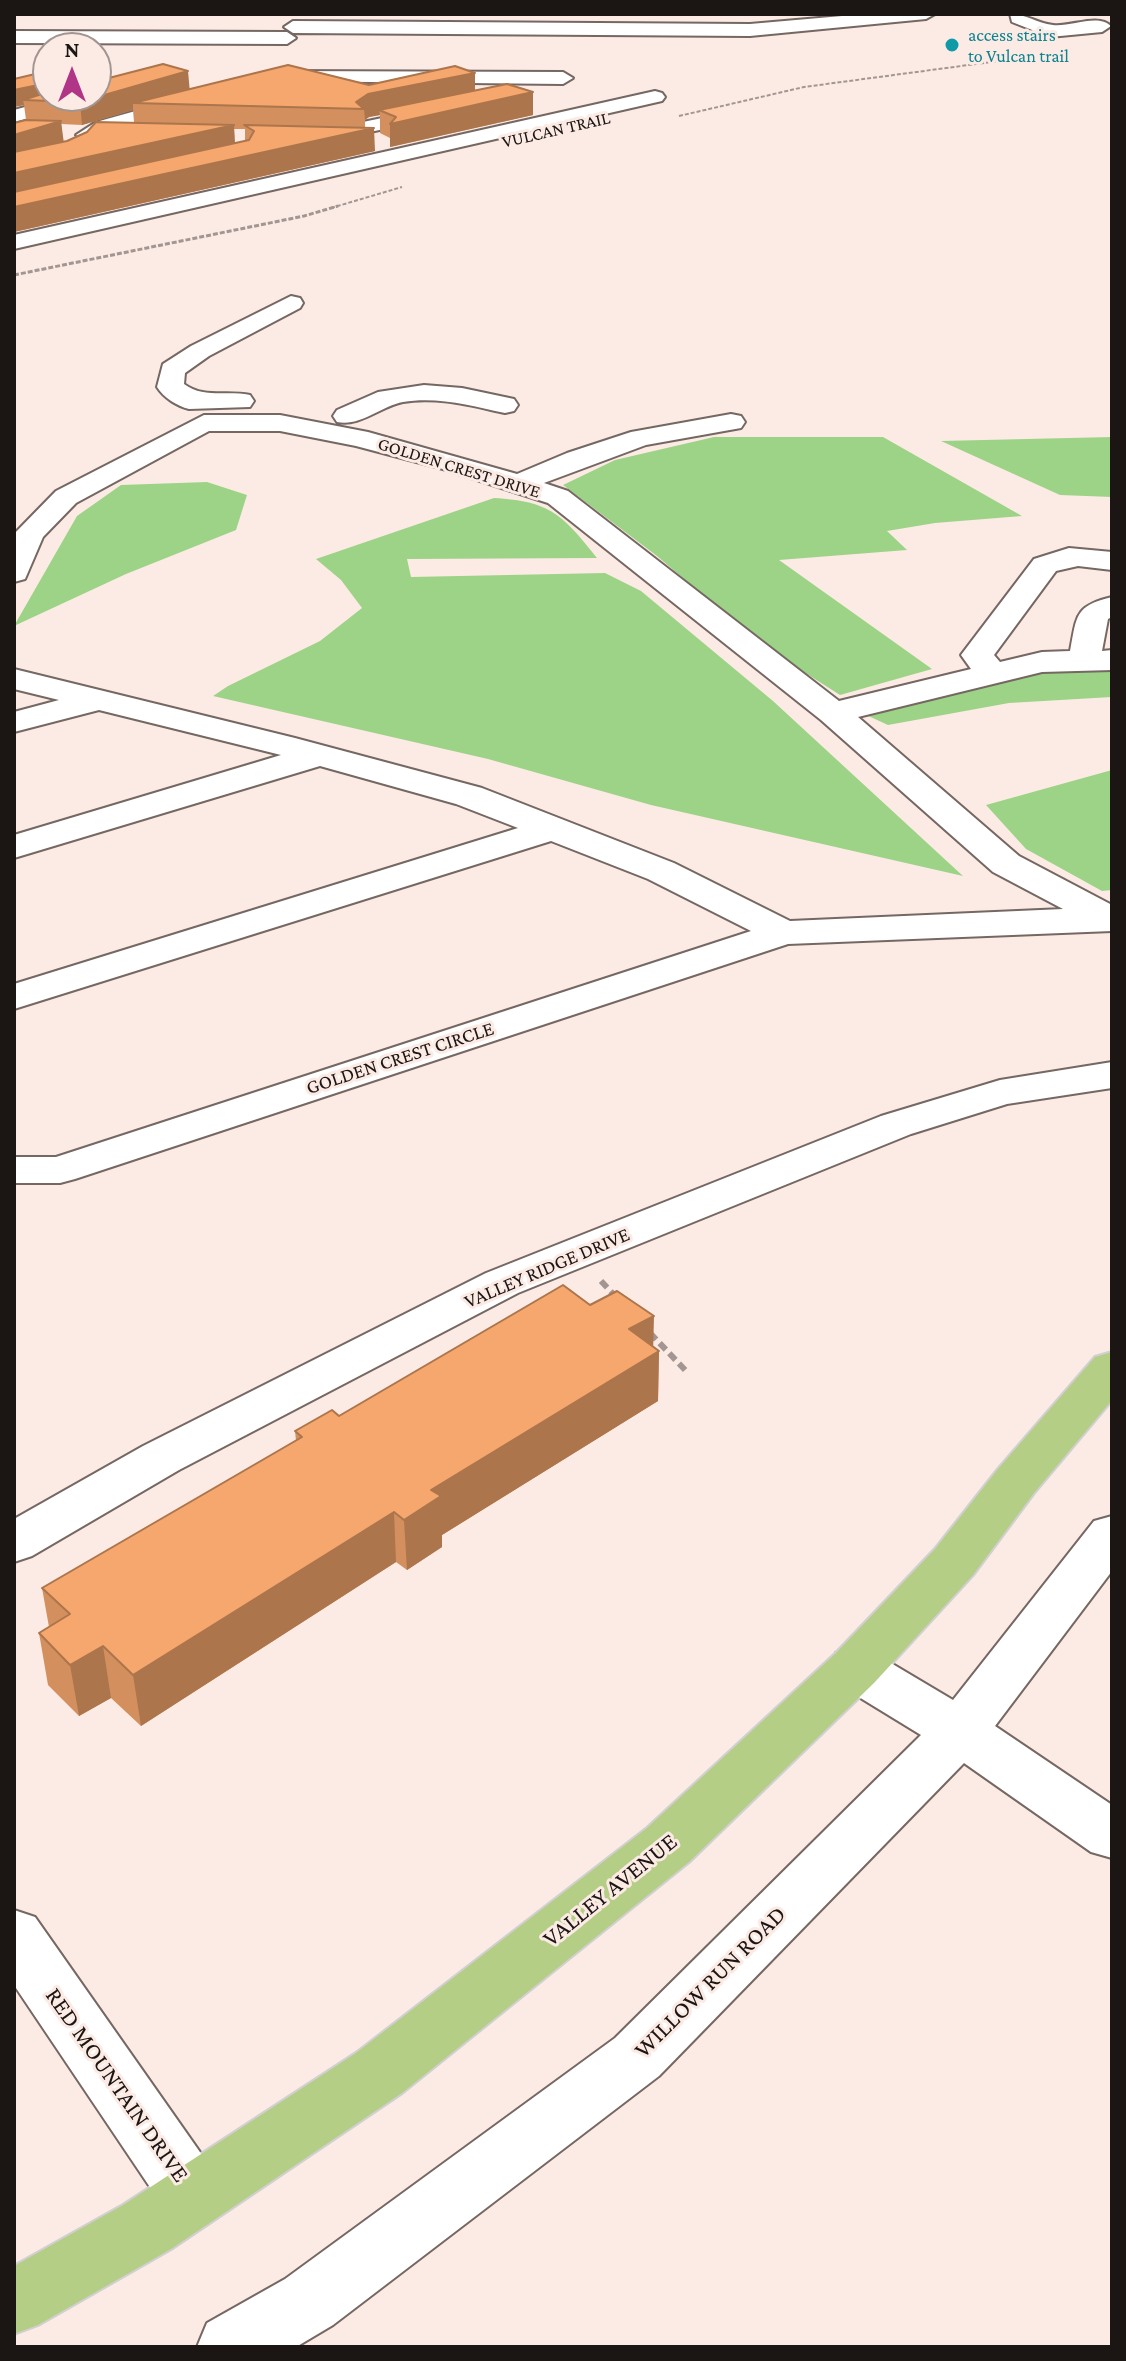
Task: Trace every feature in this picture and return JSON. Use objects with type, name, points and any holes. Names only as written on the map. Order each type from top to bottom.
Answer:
[{"type":"main road","name":"VALLEY AVENUE","points":[[14,2302],[147,2227],[379,2073],[668,1845],[855,1668],[954,1562],[1016,1481],[1112,1368]]},
{"type":"street","points":[[140,37],[151,14]]},
{"type":"street","points":[[14,37],[140,37],[292,26],[433,21],[568,22],[750,30],[926,14]]},
{"type":"street","points":[[1019,14],[1018,18],[1050,31],[1102,26]]},
{"type":"street","points":[[292,26],[264,81],[391,77],[563,78],[551,88],[502,99]]},
{"type":"street","points":[[340,96],[386,84],[391,77]]},
{"type":"street","points":[[141,136],[80,139],[103,126],[215,95]]},
{"type":"street","points":[[14,242],[655,97]]},
{"type":"street","points":[[370,126],[458,108]]},
{"type":"street","points":[[349,141],[442,146]]},
{"type":"street","points":[[291,303],[200,351],[172,370],[170,387],[189,401],[267,401],[353,427],[372,401],[415,391],[456,394],[505,405]]},
{"type":"street","points":[[518,484],[577,459],[641,438],[731,422]]},
{"type":"street","name":"GOLDEN CREST DRIVE","points":[[14,573],[29,534],[66,497],[204,423],[353,427],[558,497],[833,713],[1006,864],[1110,919]]},
{"type":"street","points":[[992,674],[977,655],[1044,565],[1069,558],[1098,557],[1112,561]]},
{"type":"street","points":[[833,713],[1042,662],[1098,660],[1093,614],[1112,605]]},
{"type":"street","points":[[14,679],[95,700]]},
{"type":"street","name":"GOLDEN CREST CIRCLE","points":[[14,722],[95,700],[319,755],[469,796],[661,871],[784,933]]},
{"type":"street","points":[[14,847],[319,755]]},
{"type":"street","points":[[14,997],[552,829]]},
{"type":"street","name":"GOLDEN CREST CIRCLE","points":[[14,1170],[60,1170],[784,933],[1110,919]]},
{"type":"street","name":"VALLEY RIDGE DRIVE","points":[[14,1543],[161,1458],[502,1283],[896,1125],[1000,1093],[1112,1075]]},
{"type":"street","name":"WILLOW RUN ROAD","points":[[232,2347],[309,2302],[637,2057],[960,1731],[1112,1534]]},
{"type":"street","points":[[855,1668],[960,1731],[1112,1835]]},
{"type":"street","name":"RED MOUNTAIN DRIVE","points":[[14,1935],[193,2196]]},
{"type":"path","points":[[669,118],[804,87],[1035,56]]},
{"type":"path","points":[[14,275],[304,216],[404,186]]},
{"type":"path","points":[[576,1254],[627,1308]]},
{"type":"path","points":[[647,1330],[688,1373]]},
{"type":"green space","points":[[714,437],[883,437],[1022,516],[935,523],[887,531],[907,550],[779,560],[932,669],[840,695],[763,646],[657,556],[563,485],[615,460]]},
{"type":"green space","points":[[1112,437],[1112,497],[1060,495],[941,441]]},
{"type":"green space","points":[[207,482],[247,495],[236,530],[126,574],[14,626],[77,516],[121,485]]},
{"type":"green space","points":[[494,498],[529,503],[554,513],[597,558],[407,559],[411,577],[605,573],[641,591],[773,701],[963,876],[651,805],[488,759],[213,696],[320,641],[362,608],[341,580],[316,559]]},
{"type":"green space","points":[[1112,668],[1112,697],[1009,703],[888,725],[864,714],[1033,674]]},
{"type":"green space","points":[[1112,770],[1112,890],[1102,891],[1026,849],[986,805]]},
{"type":"building","points":[[163,64],[188,71],[112,93],[112,77]]},
{"type":"building","points":[[288,65],[369,85],[455,66],[475,73],[368,94],[356,102],[364,109],[133,103]]},
{"type":"building","points":[[32,75],[32,86],[14,90],[14,79]]},
{"type":"building","points":[[507,84],[533,92],[390,124],[396,117],[379,110]]},
{"type":"building","points":[[26,120],[61,121],[14,135],[14,123]]},
{"type":"building","points":[[96,122],[234,125],[14,173],[14,152],[67,141],[87,132]]},
{"type":"building","points":[[244,125],[374,128],[14,207],[14,192],[249,140],[254,131]]},
{"type":"building","points":[[563,1285],[590,1305],[617,1291],[654,1316],[629,1329],[659,1351],[431,1490],[441,1496],[404,1520],[394,1512],[133,1675],[103,1646],[70,1665],[39,1633],[70,1614],[42,1588],[302,1437],[295,1431],[332,1410],[339,1416]]},
{"type":"place","name":"access stairs to Vulcan trail","points":[[952,45]]}]
